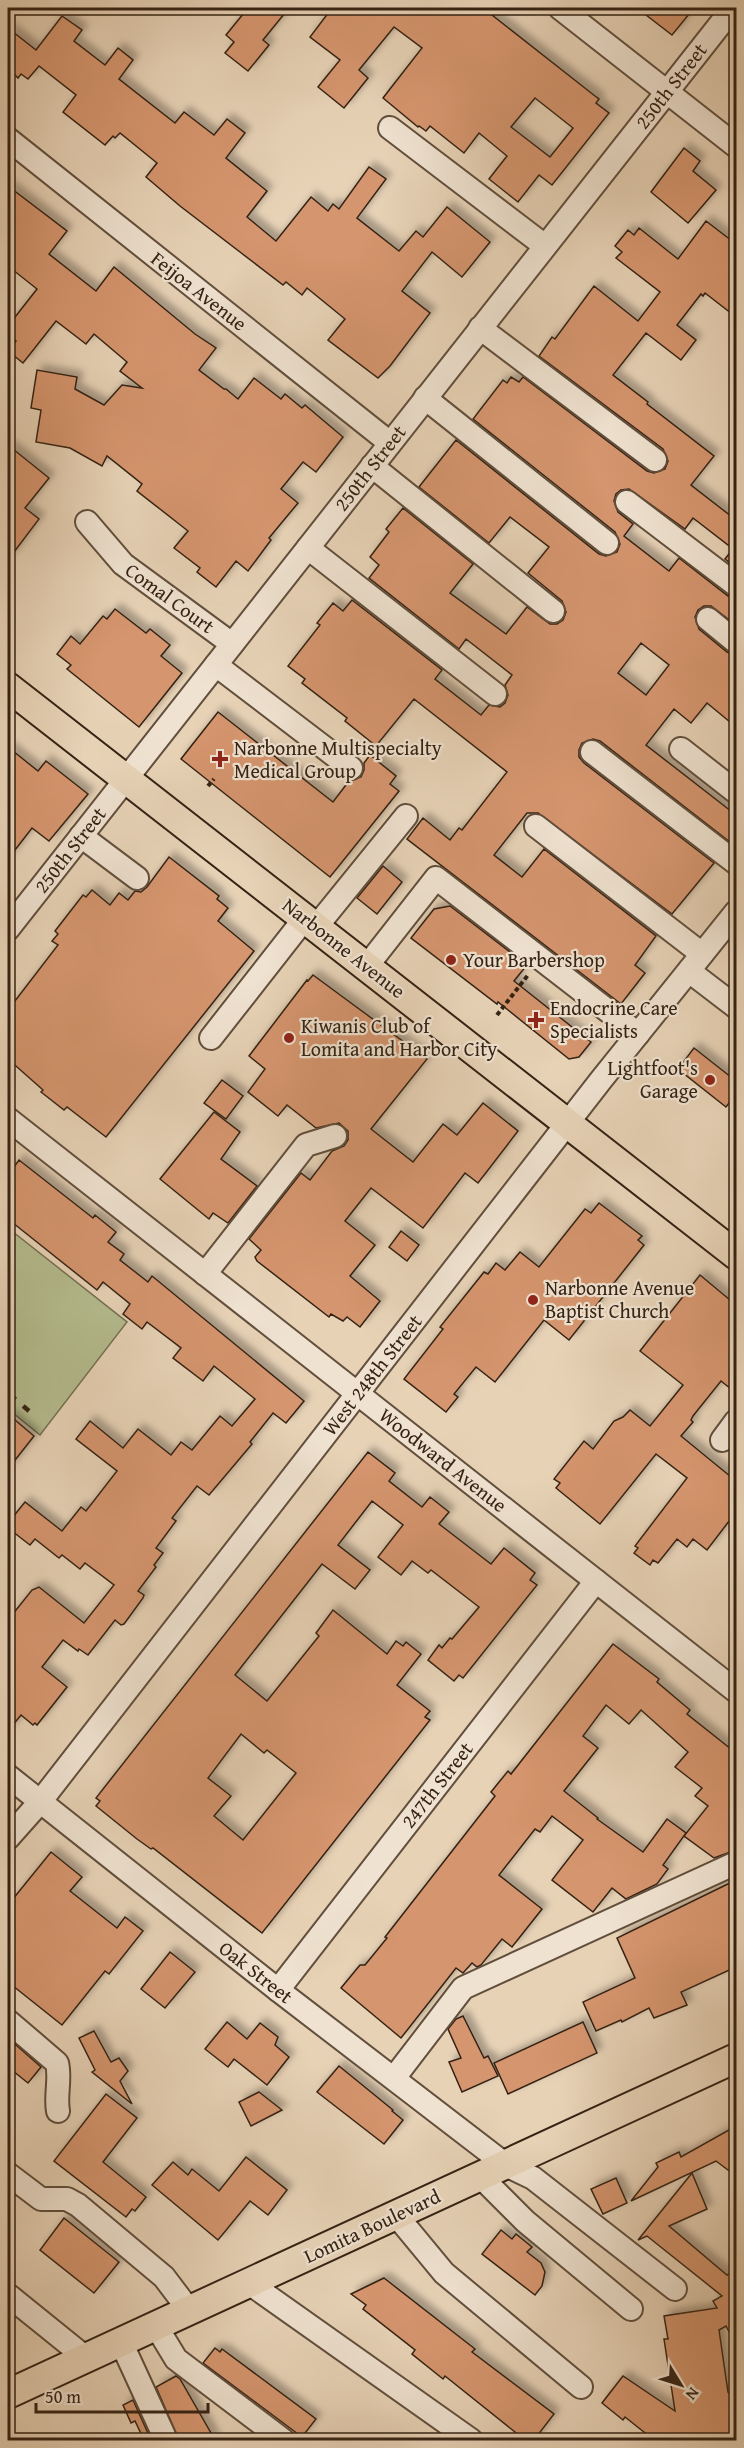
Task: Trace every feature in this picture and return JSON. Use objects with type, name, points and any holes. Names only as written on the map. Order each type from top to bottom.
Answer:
[{"type":"main road","name":"Narbonne Avenue","points":[[8,687],[736,1255]]},
{"type":"main road","name":"Lomita Boulevard","points":[[8,2394],[736,2058]]},
{"type":"street","points":[[560,8],[736,146]]},
{"type":"street","name":"250th Street","points":[[8,929],[733,8]]},
{"type":"street","points":[[390,128],[545,246]]},
{"type":"street","name":"Feijoa Avenue","points":[[8,139],[390,443]]},
{"type":"street","points":[[480,328],[654,460]]},
{"type":"street","points":[[425,398],[607,543]]},
{"type":"street","points":[[372,466],[553,611]]},
{"type":"street","points":[[627,502],[736,585]]},
{"type":"street","name":"Comal Court","points":[[87,522],[123,564],[232,644]]},
{"type":"street","points":[[308,548],[495,694]]},
{"type":"street","points":[[708,618],[736,642]]},
{"type":"street","points":[[216,664],[351,768]]},
{"type":"street","points":[[681,749],[736,792]]},
{"type":"street","points":[[592,752],[736,863]]},
{"type":"street","points":[[211,1038],[406,816]]},
{"type":"street","points":[[536,826],[696,962],[736,1007]]},
{"type":"street","points":[[81,836],[137,878]]},
{"type":"street","points":[[367,966],[436,878],[638,1034]]},
{"type":"street","name":"West 248th Street","points":[[8,1838],[40,1802],[568,1122],[736,912]]},
{"type":"street","name":"Woodward Avenue","points":[[8,1119],[736,1691]]},
{"type":"street","points":[[205,1274],[306,1145],[335,1136]]},
{"type":"street","points":[[722,1440],[736,1421]]},
{"type":"street","name":"247th Street","points":[[278,1990],[596,1581]]},
{"type":"street","name":"Oak Street","points":[[8,1776],[278,1990],[506,2165],[533,2178],[675,2289]]},
{"type":"street","points":[[394,2078],[463,1988],[736,1863]]},
{"type":"street","points":[[8,2021],[57,2063],[59,2071],[56,2097],[58,2111]]},
{"type":"street","points":[[8,2174],[41,2199],[67,2199],[78,2205],[164,2277],[189,2310]]},
{"type":"street","points":[[480,2177],[525,2221],[631,2310]]},
{"type":"street","points":[[396,2216],[444,2273],[581,2387]]},
{"type":"street","points":[[249,2283],[471,2440]]},
{"type":"street","points":[[8,2295],[86,2358]]},
{"type":"street","points":[[156,2326],[176,2359],[283,2440]]},
{"type":"street","points":[[121,2342],[166,2440]]},
{"type":"path","points":[[208,786],[214,779]]},
{"type":"path","points":[[497,1015],[541,959]]},
{"type":"path","points":[[8,1158],[12,1162]]},
{"type":"green space","points":[[8,1228],[127,1322],[40,1435],[8,1409]]},
{"type":"building","points":[[248,8],[289,8],[263,40],[269,45],[248,71],[225,53],[234,42],[226,35]]},
{"type":"building","points":[[332,8],[483,8],[599,99],[596,103],[609,113],[552,185],[539,175],[518,202],[489,179],[507,156],[479,133],[464,153],[430,126],[426,131],[418,127],[383,98],[422,48],[394,27],[359,70],[368,78],[344,108],[318,87],[340,60],[310,37]],"holes":[[[535,98],[573,128],[550,157],[511,127]]]},
{"type":"building","points":[[637,8],[694,8],[672,35]]},
{"type":"building","points":[[62,16],[82,30],[74,41],[105,65],[118,48],[133,60],[119,79],[175,123],[184,112],[214,135],[227,119],[245,133],[226,158],[267,191],[247,217],[276,241],[311,197],[328,211],[333,204],[339,209],[369,167],[386,179],[357,218],[399,251],[416,231],[423,237],[447,207],[490,242],[462,277],[432,252],[402,291],[430,313],[390,366],[378,378],[328,340],[345,319],[307,288],[302,295],[286,282],[283,285],[180,206],[146,177],[157,163],[120,133],[115,138],[113,136],[105,145],[63,112],[76,95],[39,66],[28,79],[21,74],[18,78],[8,68],[8,28],[36,50]]},
{"type":"building","points":[[684,148],[700,161],[693,171],[716,190],[688,223],[651,192]]},
{"type":"building","points":[[8,186],[67,231],[49,254],[96,291],[114,267],[195,334],[216,348],[199,370],[224,389],[238,399],[254,378],[281,399],[285,394],[302,408],[305,405],[343,437],[316,472],[303,462],[281,489],[298,503],[269,538],[271,540],[248,571],[236,561],[216,587],[197,572],[200,568],[174,548],[188,531],[137,491],[142,484],[107,456],[102,466],[70,448],[36,442],[41,410],[31,408],[37,370],[77,377],[75,389],[104,405],[122,385],[142,388],[120,371],[127,362],[94,334],[86,344],[56,321],[23,363],[8,351],[16,341],[8,334],[8,326],[37,289],[8,266]]},
{"type":"building","points":[[706,221],[736,244],[736,317],[705,293],[703,296],[701,294],[677,325],[696,340],[681,360],[646,333],[613,375],[714,456],[691,485],[736,520],[736,568],[725,559],[733,549],[693,518],[685,529],[629,489],[621,490],[616,494],[614,501],[618,512],[633,524],[624,536],[669,571],[679,558],[728,596],[736,598],[736,625],[711,606],[704,606],[698,610],[695,617],[699,629],[727,652],[736,655],[736,727],[707,703],[691,723],[674,709],[646,745],[736,815],[736,834],[730,842],[600,741],[593,739],[582,743],[579,750],[579,757],[584,763],[714,863],[672,914],[538,813],[527,813],[494,855],[522,877],[544,849],[656,936],[635,965],[645,973],[621,1004],[407,839],[423,818],[450,840],[459,828],[462,830],[507,772],[414,699],[376,746],[345,721],[347,718],[302,683],[305,679],[288,666],[320,625],[317,623],[333,603],[343,611],[352,600],[442,670],[435,679],[481,715],[489,705],[500,707],[505,703],[508,695],[505,685],[512,675],[466,639],[459,649],[369,578],[379,565],[370,557],[389,532],[386,529],[403,508],[473,564],[450,593],[506,634],[527,607],[550,624],[557,624],[563,620],[566,612],[562,601],[528,573],[549,547],[510,517],[489,543],[419,487],[456,440],[599,554],[606,556],[617,552],[620,544],[615,532],[473,419],[503,380],[507,383],[511,377],[519,382],[523,377],[647,471],[654,473],[665,469],[668,461],[663,449],[539,356],[552,337],[555,339],[594,286],[638,321],[660,292],[616,258],[622,252],[615,246],[628,230],[634,235],[639,228],[678,259]],"holes":[[[641,643],[669,665],[646,695],[618,673]]]},
{"type":"building","points":[[8,445],[49,478],[25,508],[39,519],[8,560]]},
{"type":"building","points":[[115,609],[146,633],[150,629],[170,645],[161,656],[182,673],[139,727],[67,669],[71,665],[57,654],[71,636],[80,644],[103,616],[107,619]]},
{"type":"building","points":[[218,712],[333,802],[349,781],[361,777],[364,763],[370,755],[396,776],[390,784],[399,791],[330,877],[181,759]]},
{"type":"building","points":[[8,747],[38,771],[46,761],[88,794],[49,841],[32,828],[8,859]]},
{"type":"building","points":[[169,857],[219,896],[217,899],[228,908],[218,921],[254,951],[106,1137],[67,1107],[64,1110],[41,1092],[43,1090],[8,1059],[8,1010],[58,945],[52,941],[58,934],[55,931],[83,895],[86,897],[92,890],[110,905],[119,893],[128,900],[135,891],[141,892],[147,887]]},
{"type":"building","points":[[383,866],[402,882],[377,914],[357,898]]},
{"type":"building","points":[[450,906],[527,965],[514,981],[591,1042],[579,1057],[569,1059],[498,1002],[497,1004],[411,938],[434,909]]},
{"type":"building","points":[[313,975],[427,1059],[371,1129],[413,1162],[443,1124],[457,1135],[483,1103],[518,1131],[478,1183],[465,1173],[423,1228],[371,1188],[345,1221],[375,1245],[350,1276],[380,1301],[360,1327],[347,1317],[343,1321],[331,1314],[329,1317],[257,1261],[255,1257],[261,1250],[249,1239],[301,1173],[310,1180],[332,1151],[344,1146],[348,1140],[348,1131],[339,1123],[316,1128],[287,1105],[278,1116],[248,1092],[265,1069],[249,1056]]},
{"type":"building","points":[[694,1048],[736,1081],[736,1094],[726,1107],[678,1069]]},
{"type":"building","points":[[222,1080],[243,1096],[226,1119],[204,1103]]},
{"type":"building","points":[[214,1112],[240,1132],[221,1159],[257,1186],[228,1223],[213,1213],[209,1219],[160,1179]]},
{"type":"building","points":[[19,1160],[93,1218],[95,1215],[116,1232],[108,1242],[124,1254],[120,1260],[148,1282],[152,1276],[304,1401],[286,1423],[273,1413],[250,1442],[252,1444],[209,1495],[197,1486],[172,1518],[176,1521],[156,1548],[163,1553],[154,1565],[156,1567],[138,1591],[144,1595],[143,1598],[124,1624],[121,1625],[115,1620],[88,1655],[63,1640],[42,1667],[67,1687],[37,1725],[35,1723],[33,1725],[21,1715],[8,1731],[8,1620],[32,1590],[39,1587],[84,1623],[114,1585],[85,1563],[80,1569],[62,1555],[59,1558],[35,1539],[30,1545],[8,1528],[8,1523],[25,1502],[62,1531],[81,1507],[86,1511],[117,1471],[76,1439],[90,1421],[123,1448],[138,1429],[171,1455],[181,1442],[192,1450],[220,1416],[232,1426],[255,1399],[214,1366],[203,1381],[173,1358],[181,1348],[147,1322],[142,1329],[123,1314],[130,1304],[103,1282],[97,1290],[8,1219],[8,1175]]},
{"type":"building","name":"Narbonne Avenue Baptist Church","points":[[599,1203],[642,1236],[638,1240],[644,1245],[569,1340],[544,1320],[495,1382],[476,1367],[454,1394],[458,1397],[446,1412],[404,1379],[443,1329],[440,1327],[484,1272],[488,1274],[496,1263],[505,1270],[520,1252],[539,1267],[585,1209],[591,1213]]},
{"type":"building","points":[[401,1231],[419,1245],[407,1261],[389,1247]]},
{"type":"building","points":[[700,1275],[736,1305],[736,1393],[721,1381],[693,1416],[691,1420],[693,1422],[681,1436],[736,1481],[736,1512],[707,1550],[693,1539],[687,1547],[677,1539],[658,1563],[653,1560],[650,1565],[634,1553],[638,1548],[635,1546],[687,1478],[656,1454],[600,1524],[556,1488],[560,1483],[554,1479],[584,1441],[593,1449],[614,1421],[623,1417],[630,1410],[650,1426],[683,1385],[640,1351]]},
{"type":"building","points":[[8,1414],[34,1436],[8,1469]]},
{"type":"building","points":[[368,1452],[395,1473],[389,1481],[422,1507],[430,1497],[449,1512],[439,1524],[491,1564],[504,1548],[535,1573],[530,1580],[537,1585],[463,1678],[459,1675],[454,1681],[428,1660],[439,1645],[442,1648],[450,1638],[452,1639],[479,1607],[431,1570],[428,1573],[412,1561],[401,1575],[378,1557],[403,1525],[372,1501],[338,1545],[370,1570],[355,1589],[322,1564],[235,1675],[267,1701],[319,1636],[316,1633],[333,1610],[387,1654],[396,1641],[403,1646],[406,1642],[421,1654],[397,1685],[430,1711],[425,1717],[430,1720],[262,1933],[96,1806],[100,1801],[96,1798]],"holes":[[[241,1734],[264,1753],[267,1750],[296,1773],[243,1840],[214,1816],[231,1796],[208,1778]]]},
{"type":"building","points":[[613,1644],[659,1679],[657,1682],[690,1710],[687,1714],[736,1753],[736,1850],[714,1858],[684,1836],[708,1806],[695,1796],[702,1788],[675,1767],[688,1752],[641,1710],[629,1724],[606,1705],[583,1736],[598,1748],[564,1791],[597,1819],[643,1852],[667,1819],[686,1833],[663,1865],[668,1869],[657,1884],[626,1899],[612,1888],[593,1912],[552,1880],[583,1840],[552,1816],[540,1832],[535,1829],[499,1875],[542,1909],[512,1947],[502,1939],[481,1965],[477,1967],[472,1963],[463,1973],[456,1968],[401,2038],[341,1988],[360,1965],[365,1965],[387,1938],[385,1937],[495,1796],[491,1792],[508,1771],[511,1774]]},
{"type":"building","points":[[51,1852],[82,1877],[70,1891],[117,1928],[125,1917],[143,1931],[109,1974],[105,1971],[62,2025],[8,1982],[8,1905]]},
{"type":"building","points":[[736,1880],[736,1967],[681,1992],[687,2005],[654,2018],[649,2008],[622,2022],[621,2020],[596,2031],[583,2002],[635,1978],[617,1938]]},
{"type":"building","points":[[170,1952],[195,1972],[165,2008],[141,1989]]},
{"type":"building","points":[[463,2016],[484,2058],[488,2056],[498,2076],[462,2092],[449,2062],[461,2058],[448,2029],[456,2019]]},
{"type":"building","points":[[227,2022],[247,2039],[260,2023],[278,2037],[275,2045],[289,2057],[267,2085],[234,2059],[228,2067],[205,2049]]},
{"type":"building","points":[[583,2022],[597,2053],[508,2094],[494,2063]]},
{"type":"building","points":[[94,2031],[111,2062],[119,2058],[128,2071],[120,2081],[132,2104],[92,2072],[95,2070],[79,2038]]},
{"type":"building","points":[[8,2038],[41,2067],[28,2083],[8,2067]]},
{"type":"building","points":[[339,2066],[403,2120],[384,2144],[317,2092]]},
{"type":"building","points":[[259,2092],[282,2110],[251,2126],[239,2102]]},
{"type":"building","points":[[106,2094],[137,2118],[103,2162],[146,2197],[135,2211],[132,2209],[126,2217],[54,2161]]},
{"type":"building","points":[[736,2126],[736,2176],[716,2161],[631,2201],[658,2167],[656,2163],[679,2152],[681,2157]]},
{"type":"building","points":[[246,2157],[287,2190],[268,2215],[250,2201],[218,2240],[152,2185],[173,2162],[188,2175],[192,2169],[219,2191]]},
{"type":"building","points":[[692,2173],[707,2209],[669,2226],[727,2275],[736,2270],[736,2345],[726,2326],[719,2330],[728,2392],[736,2398],[736,2440],[654,2440],[625,2417],[623,2420],[602,2403],[623,2376],[675,2411],[664,2339],[668,2339],[664,2316],[717,2308],[713,2301],[722,2296],[647,2236],[638,2240]]},
{"type":"building","points":[[616,2178],[627,2203],[603,2214],[591,2189]]},
{"type":"building","points":[[64,2218],[119,2262],[94,2293],[40,2250]]},
{"type":"building","points":[[501,2230],[512,2239],[516,2234],[532,2247],[527,2252],[541,2263],[545,2272],[542,2286],[535,2295],[482,2254]]},
{"type":"building","points":[[384,2278],[475,2349],[472,2352],[554,2414],[534,2440],[525,2440],[445,2376],[443,2379],[412,2354],[415,2350],[363,2309],[366,2305],[351,2294]]},
{"type":"building","points":[[215,2348],[220,2352],[222,2349],[316,2419],[302,2437],[203,2363]]},
{"type":"building","points":[[176,2376],[180,2379],[215,2440],[179,2440],[156,2387]]},
{"type":"building","points":[[133,2400],[151,2440],[144,2440],[135,2421],[131,2423],[123,2405]]},
{"type":"railway","points":[[8,1393],[29,1411]]},
{"type":"place","name":"Narbonne Multispecialty Medical Group","points":[[220,759]]},
{"type":"place","name":"Your Barbershop","points":[[451,960]]},
{"type":"place","name":"Endocrine Care Specialists","points":[[536,1020]]},
{"type":"place","name":"Kiwanis Club of Lomita and Harbor City","points":[[289,1038]]},
{"type":"place","name":"Lightfoot's Garage","points":[[710,1080]]},
{"type":"place","name":"Narbonne Avenue Baptist Church","points":[[533,1300]]}]
